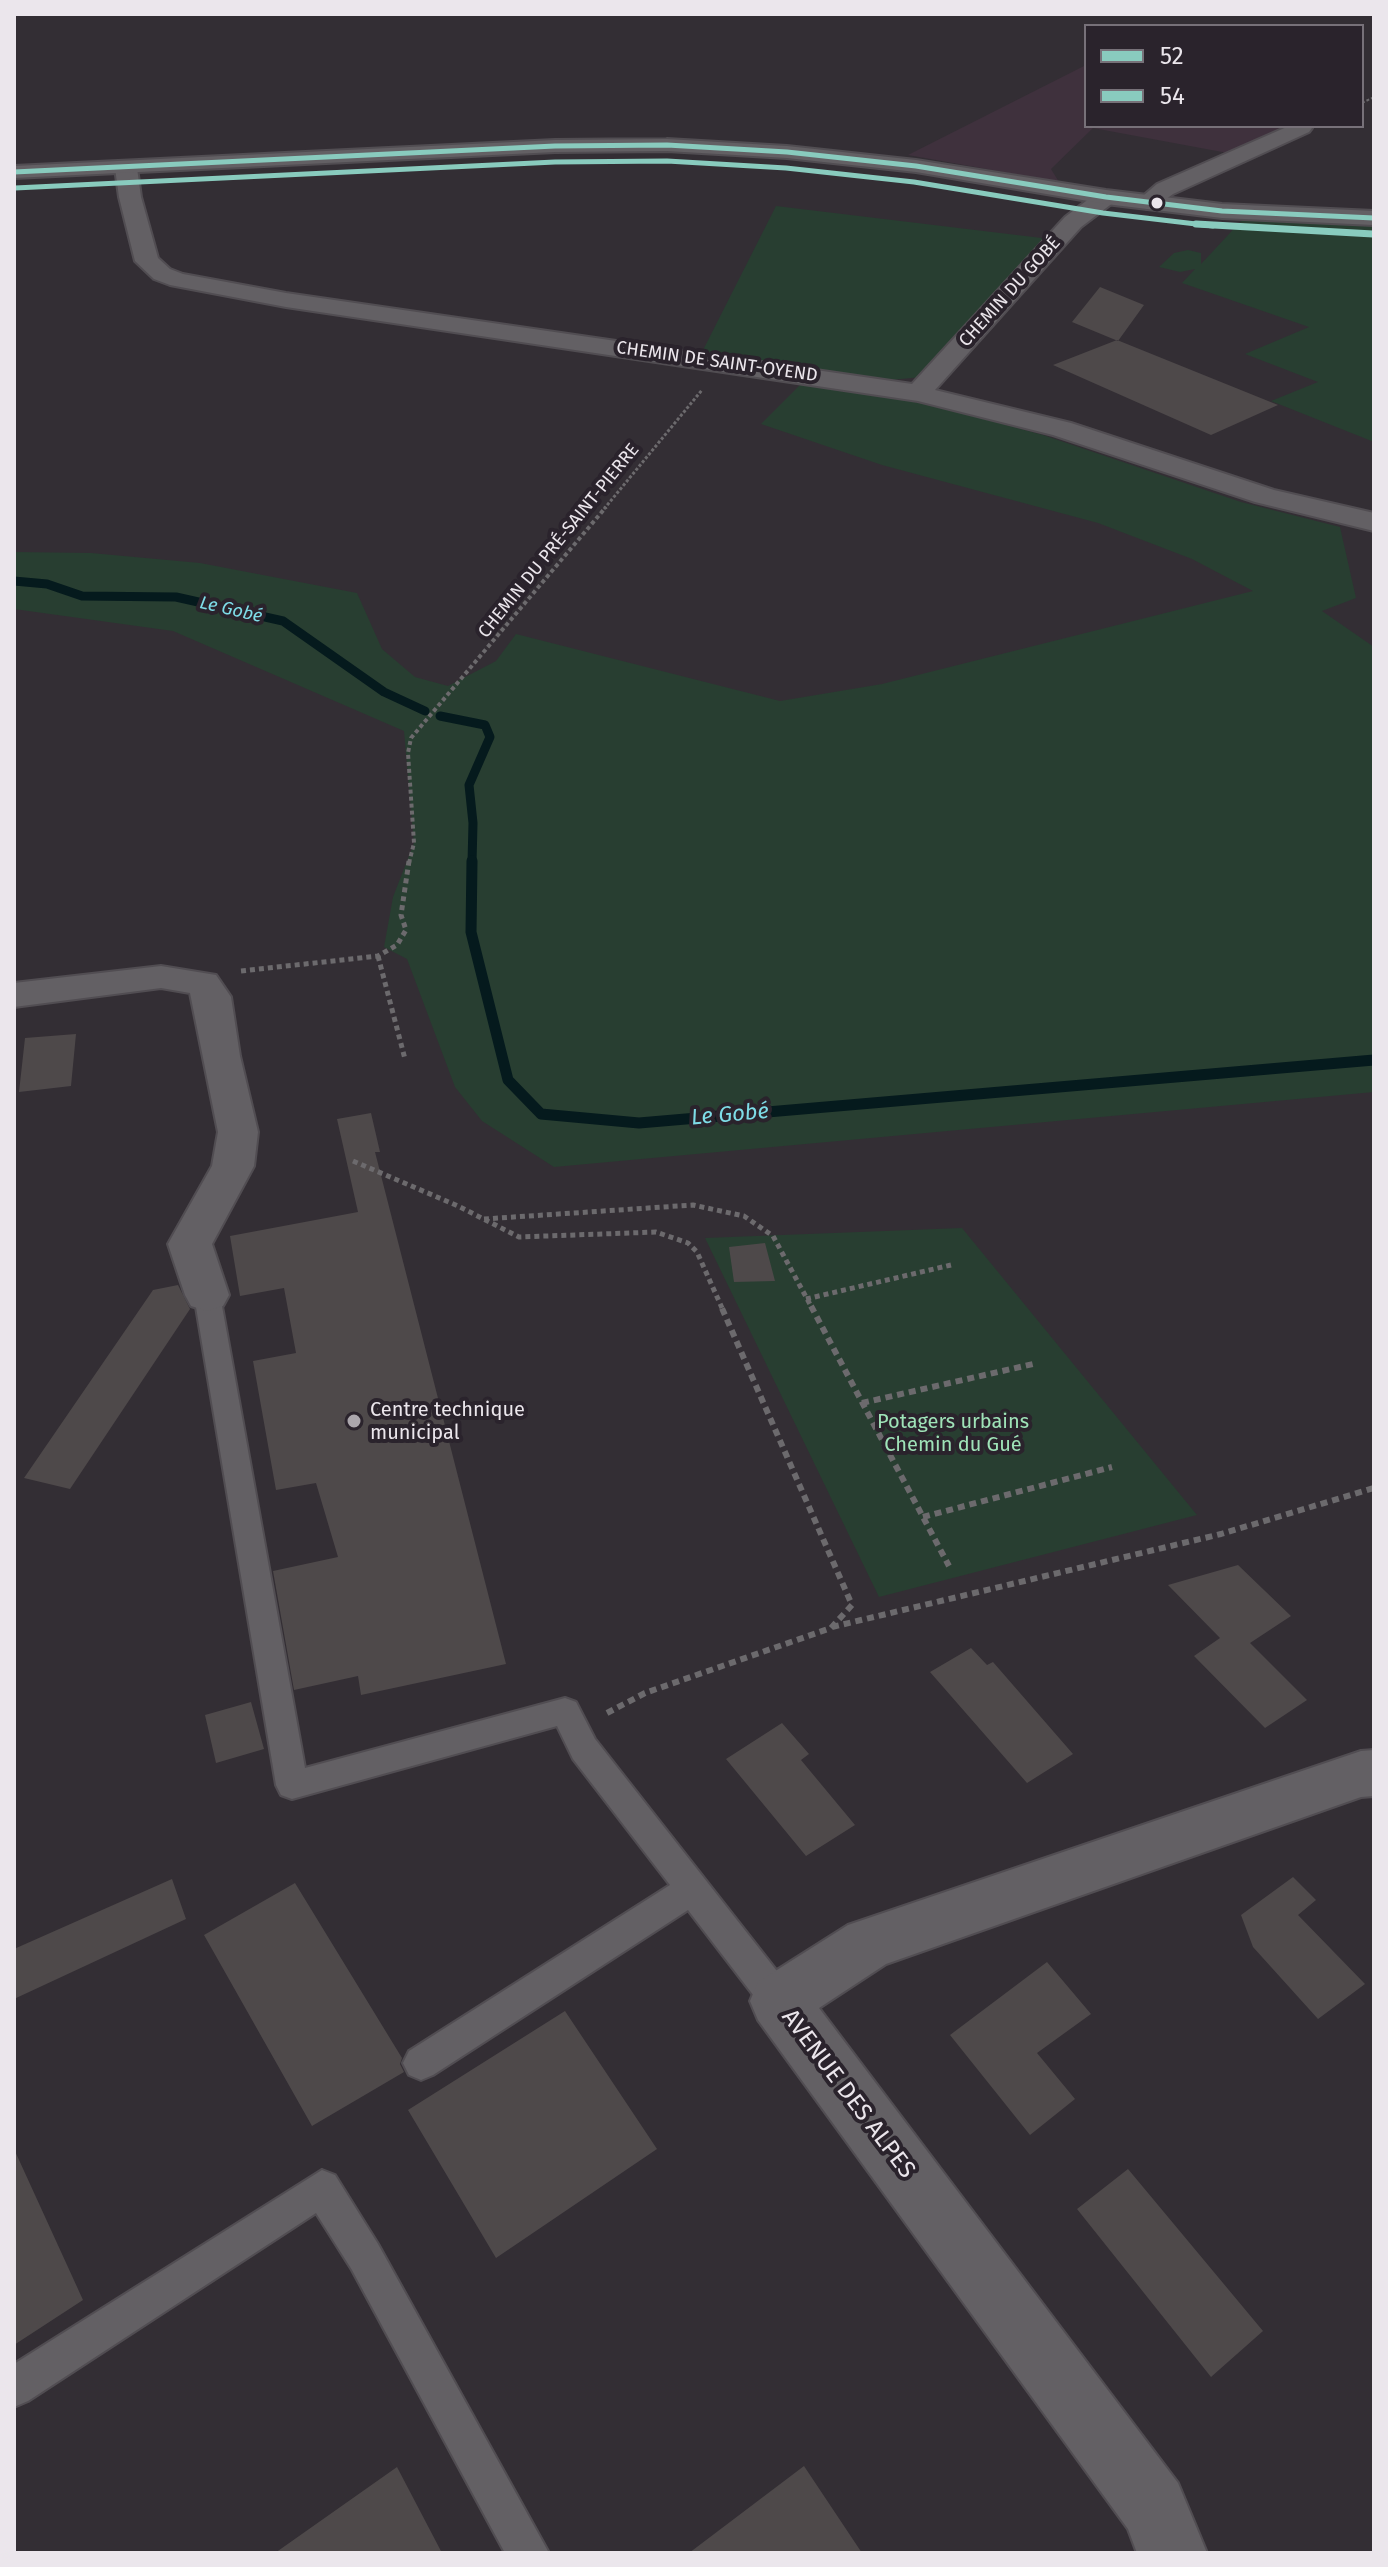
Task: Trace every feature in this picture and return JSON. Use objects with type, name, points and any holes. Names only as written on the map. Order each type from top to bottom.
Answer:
[{"type":"street","points":[[1147,202],[1165,189],[1302,128]]},
{"type":"street","points":[[14,172],[486,149],[667,145],[868,160],[971,173],[1106,197],[1222,211],[1374,218]]},
{"type":"street","name":"CHEMIN DE SAINT-OYEND","points":[[126,168],[130,197],[147,261],[162,274],[178,280],[720,369],[918,393],[1062,429],[1265,496],[1374,522]]},
{"type":"street","name":"CHEMIN DU GOBÉ","points":[[918,393],[1073,222],[1106,197]]},
{"type":"street","points":[[14,995],[161,977],[203,983],[212,997],[220,1056],[238,1132],[233,1166],[190,1244],[207,1295]]},
{"type":"street","name":"AVENUE DES ALPES","points":[[1172,2553],[1154,2507],[779,2001],[868,1944],[1361,1774],[1374,1773]]},
{"type":"lane","points":[[207,1295],[292,1785],[565,1711],[601,1773],[779,2001]]},
{"type":"lane","points":[[421,2063],[692,1889]]},
{"type":"lane","points":[[14,2387],[322,2188],[365,2257],[528,2553]]},
{"type":"path","name":"CHEMIN DU PRÉ-SAINT-PIERRE","points":[[378,956],[397,945],[406,930],[401,915],[406,873],[414,843],[408,753],[411,738],[473,668],[720,369]]},
{"type":"path","points":[[203,983],[221,974],[378,956],[405,1059]]},
{"type":"path","points":[[353,1161],[519,1237],[656,1232],[688,1243],[697,1252],[852,1605],[831,1628]]},
{"type":"path","points":[[484,1219],[693,1205],[744,1216],[773,1236],[949,1566]]},
{"type":"path","points":[[806,1299],[951,1265]]},
{"type":"path","points":[[862,1403],[1033,1364]]},
{"type":"path","points":[[923,1517],[1112,1467]]},
{"type":"path","points":[[574,1730],[645,1693],[831,1628],[1221,1534],[1374,1488]]},
{"type":"shaded area","points":[[1084,66],[1084,128],[1093,128],[1051,169],[1059,182],[908,155]]},
{"type":"shaded area","points":[[1093,128],[1292,128],[1233,154]]},
{"type":"green space","points":[[776,206],[1050,239],[922,377],[880,381],[700,356]]},
{"type":"green space","points":[[1243,219],[1374,225],[1374,442],[1271,401],[1318,382],[1245,354],[1309,327],[1182,283],[1195,269],[1180,272],[1159,267],[1174,253],[1188,250],[1201,253],[1201,264]]},
{"type":"green space","points":[[803,382],[894,397],[984,419],[1043,435],[1241,502],[1340,527],[1356,598],[1322,611],[1374,647],[1374,1092],[554,1167],[482,1121],[455,1087],[407,959],[384,947],[393,897],[414,843],[404,731],[173,631],[14,609],[14,552],[91,553],[200,563],[357,593],[382,649],[415,677],[448,686],[496,661],[516,634],[780,701],[882,684],[1253,591],[1192,559],[1098,523],[882,465],[761,424]]},
{"type":"green space","name":"Potagers urbains Chemin du Gué","points":[[962,1228],[1197,1515],[879,1597],[705,1238]]},
{"type":"building","points":[[1100,287],[1144,305],[1118,341],[1072,322]]},
{"type":"building","points":[[1117,340],[1278,405],[1211,435],[1053,365]]},
{"type":"building","points":[[76,1034],[71,1086],[19,1092],[25,1038]]},
{"type":"building","points":[[371,1113],[380,1152],[375,1152],[506,1664],[361,1695],[358,1676],[294,1690],[273,1571],[338,1557],[316,1483],[276,1490],[253,1361],[296,1353],[284,1288],[240,1296],[230,1236],[358,1212],[337,1119]]},
{"type":"building","points":[[765,1243],[775,1281],[734,1282],[729,1247]]},
{"type":"building","points":[[178,1285],[190,1309],[70,1489],[24,1478],[153,1290]]},
{"type":"building","points":[[1238,1565],[1291,1616],[1250,1643],[1307,1700],[1265,1728],[1194,1656],[1220,1638],[1168,1585]]},
{"type":"building","points":[[971,1648],[987,1665],[993,1662],[1073,1754],[1027,1783],[930,1672]]},
{"type":"building","points":[[251,1702],[264,1749],[216,1763],[205,1715]]},
{"type":"building","points":[[782,1723],[809,1754],[801,1760],[855,1825],[806,1856],[726,1759]]},
{"type":"building","points":[[1293,1877],[1316,1900],[1298,1915],[1365,1984],[1318,2019],[1253,1947],[1241,1915]]},
{"type":"building","points":[[172,1879],[186,1919],[14,1999],[14,1949]]},
{"type":"building","points":[[295,1883],[402,2058],[400,2064],[404,2072],[312,2126],[204,1935]]},
{"type":"building","points":[[1047,1962],[1091,2014],[1037,2053],[1075,2099],[1030,2135],[950,2035]]},
{"type":"building","points":[[565,2011],[657,2149],[496,2258],[408,2110]]},
{"type":"building","points":[[14,2149],[83,2300],[14,2345]]},
{"type":"building","points":[[1128,2169],[1263,2331],[1211,2377],[1077,2209]]},
{"type":"building","points":[[804,2466],[862,2553],[689,2553]]},
{"type":"building","points":[[397,2467],[442,2553],[275,2553]]},
{"type":"waterway","name":"Le Gobé","points":[[14,581],[47,584],[82,596],[176,597],[283,621],[384,692],[425,711]]},
{"type":"waterway","name":"Le Gobé","points":[[440,716],[485,725],[490,737],[469,785],[473,823],[472,863]]},
{"type":"waterway","name":"Le Gobé","points":[[472,861],[471,932],[508,1080],[541,1114],[639,1123],[1374,1060]]},
{"type":"transit line","name":"52","points":[[14,172],[555,146],[667,145],[787,152],[916,166],[1106,197],[1222,211],[1374,218]]},
{"type":"transit line","name":"54","points":[[15,188],[555,162],[667,161],[786,168],[914,182],[1103,213],[1220,227],[1373,234]]},
{"type":"place","name":"Centre technique municipal","points":[[354,1421]]}]
